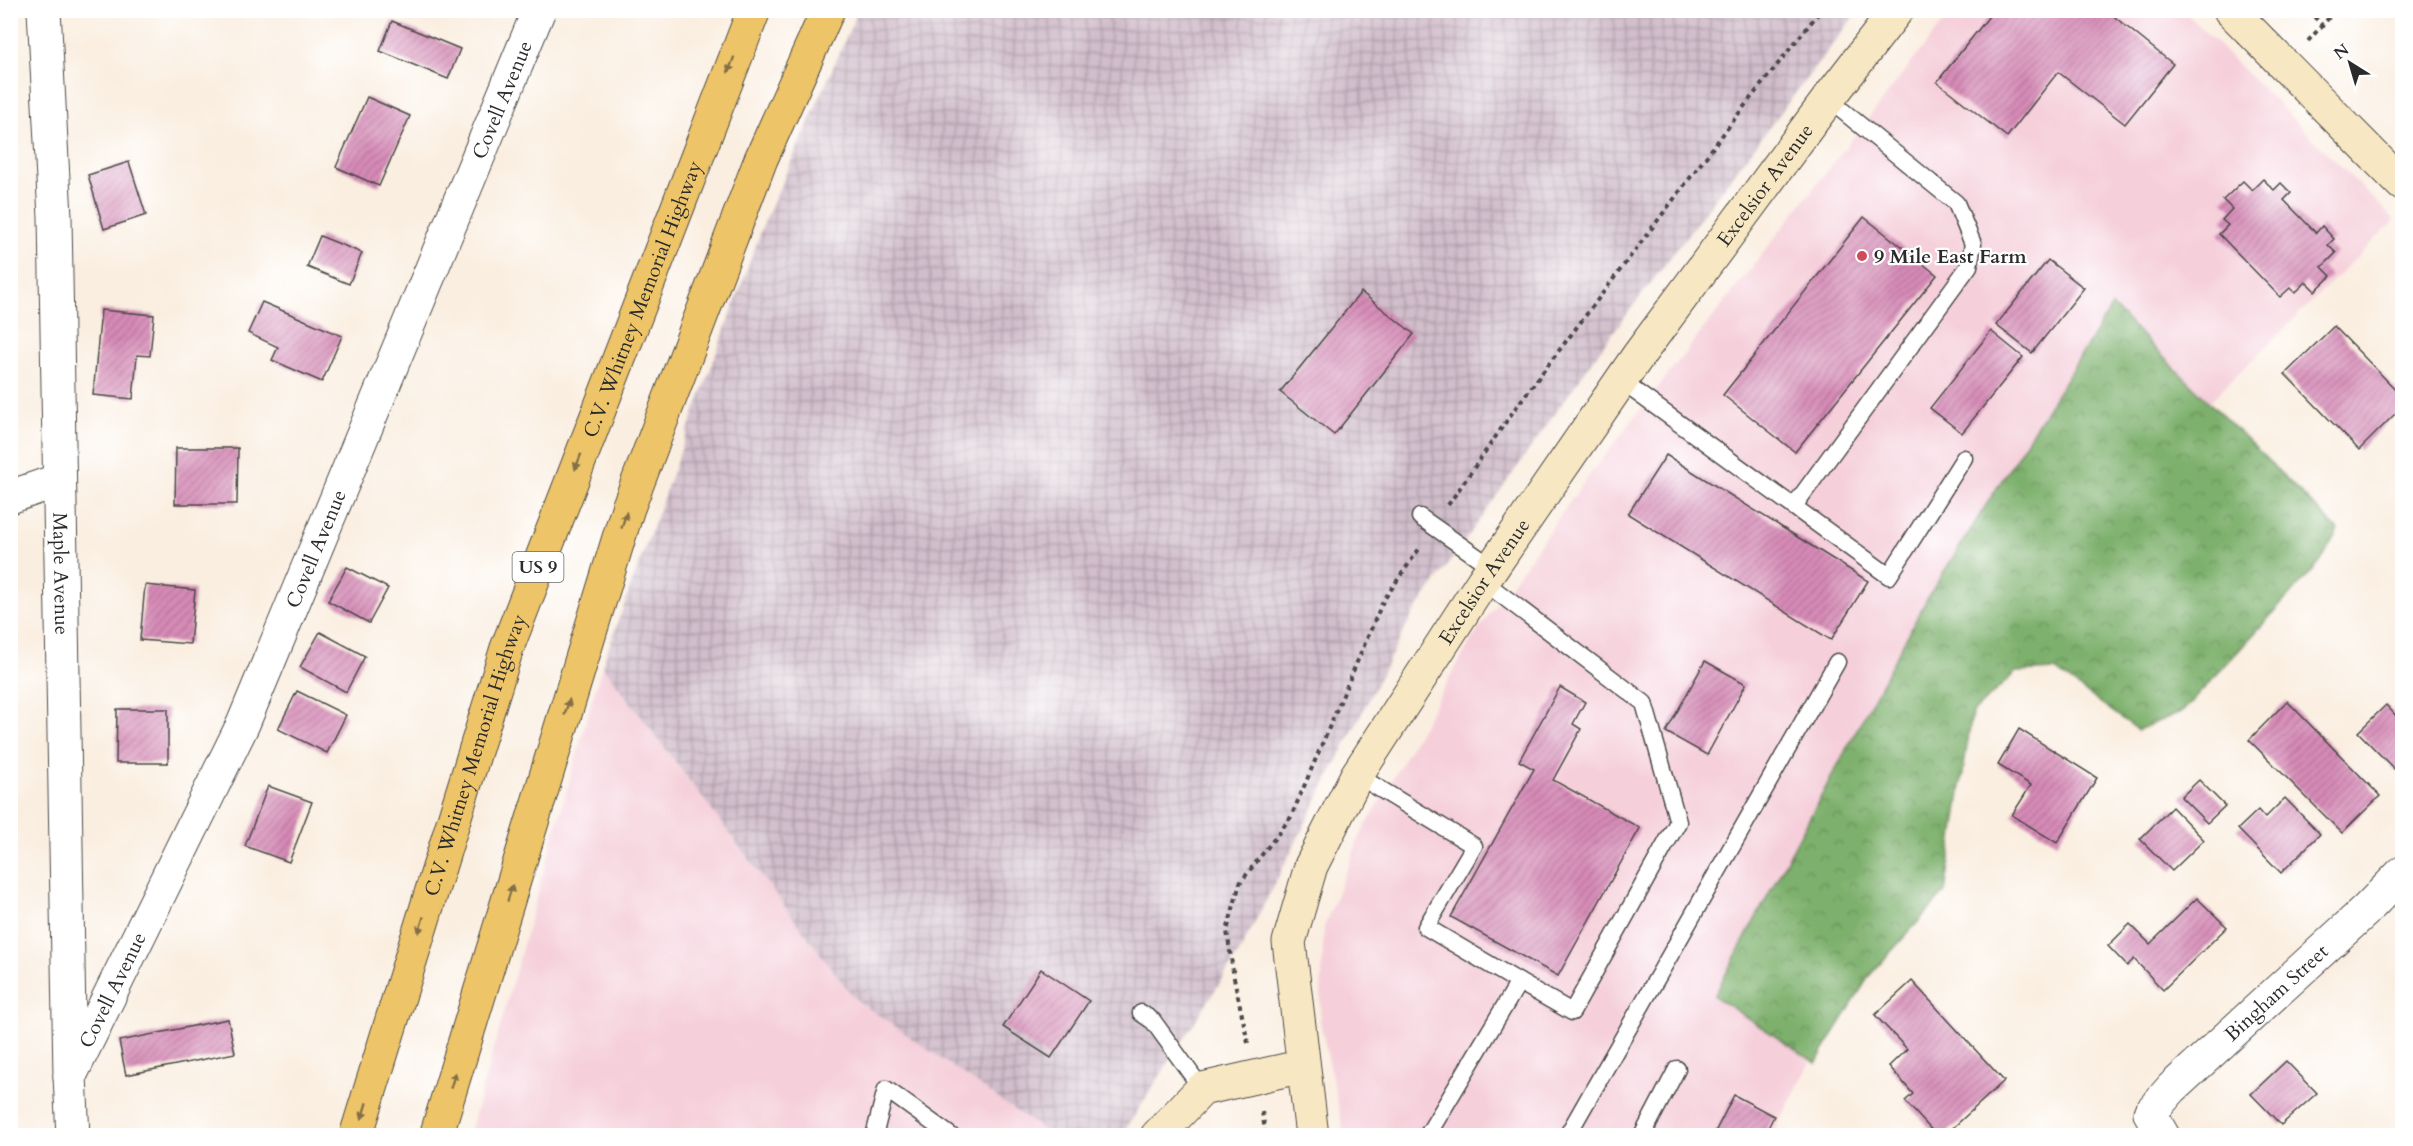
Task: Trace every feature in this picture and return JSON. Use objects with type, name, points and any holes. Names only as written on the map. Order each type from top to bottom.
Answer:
[{"type":"highway","name":"C.V. Whitney Memorial Highway","points":[[356,1136],[507,648],[754,10]]},
{"type":"highway","points":[[436,1136],[628,507],[761,159],[828,10]]},
{"type":"street","name":"Maple Avenue","points":[[44,10],[55,216],[70,1077],[73,1136]]},
{"type":"street","name":"Covell Avenue","points":[[70,1077],[243,724],[539,10]]},
{"type":"street","name":"Excelsior Avenue","points":[[1312,1136],[1288,942],[1311,866],[1357,775],[1488,575],[1621,381],[1828,99],[1897,10]]},
{"type":"street","points":[[2230,10],[2403,184]]},
{"type":"street","points":[[10,497],[59,480]]},
{"type":"street","name":"Bingham Street","points":[[2156,1124],[2172,1088],[2365,911],[2403,873]]},
{"type":"street","points":[[1157,1136],[1202,1089],[1303,1066]]},
{"type":"lane","points":[[1794,506],[1969,266],[1973,244],[1956,203],[1828,99]]},
{"type":"lane","points":[[1621,381],[1889,576],[1965,458]]},
{"type":"lane","points":[[1357,775],[1474,846],[1426,927],[1572,1012],[1678,822],[1644,702],[1488,575],[1427,521]]},
{"type":"lane","points":[[1567,1136],[1837,662]]},
{"type":"lane","points":[[1427,1136],[1519,982]]},
{"type":"lane","points":[[1141,1013],[1153,1021],[1202,1089]]},
{"type":"lane","points":[[1642,1136],[1677,1070]]},
{"type":"lane","points":[[874,1136],[886,1089],[951,1136]]},
{"type":"path","points":[[1247,1042],[1227,931],[1240,883],[1291,817],[1383,602],[1427,521],[1746,104],[1821,10]]},
{"type":"path","points":[[2308,10],[2322,25]]},
{"type":"path","points":[[1263,1116],[1266,1136]]},
{"type":"shaded area","points":[[858,11],[1858,11],[1605,343],[1411,617],[1239,953],[1122,1135],[1050,1135],[854,998],[602,665],[764,223]]},
{"type":"shaded area","points":[[1952,11],[2184,11],[2395,220],[2205,406],[2114,314],[1818,1046],[1773,1135],[1344,1135],[1320,1020],[1324,927],[1360,836],[1472,639],[1587,478]]},
{"type":"shaded area","points":[[602,665],[854,998],[1050,1135],[469,1136]]},
{"type":"green space","points":[[2112,306],[2338,530],[2321,561],[2183,711],[2138,730],[2055,670],[2016,672],[1972,713],[1945,892],[1869,976],[1816,1063],[1714,996],[1928,597]]},
{"type":"building","points":[[1994,10],[2106,10],[2173,64],[2125,124],[2058,72],[2007,137],[1937,82]]},
{"type":"building","points":[[392,21],[460,49],[448,79],[380,51]]},
{"type":"building","points":[[367,97],[410,116],[379,186],[336,167]]},
{"type":"building","points":[[129,162],[146,215],[104,229],[88,175]]},
{"type":"building","points":[[2263,179],[2274,190],[2281,183],[2291,193],[2284,200],[2316,233],[2322,226],[2334,239],[2328,245],[2336,253],[2322,267],[2331,276],[2315,291],[2306,282],[2295,293],[2290,288],[2280,297],[2219,234],[2228,225],[2222,220],[2232,209],[2223,200],[2243,181],[2252,190]]},
{"type":"building","points":[[1864,217],[1937,275],[1795,452],[1723,395]]},
{"type":"building","points":[[320,236],[362,253],[349,284],[307,267]]},
{"type":"building","points":[[2048,260],[2084,288],[2032,353],[1996,325]]},
{"type":"building","points":[[1361,292],[1414,334],[1334,435],[1280,392]]},
{"type":"building","points":[[262,302],[342,336],[322,382],[272,360],[278,347],[248,333]]},
{"type":"building","points":[[101,310],[154,315],[150,356],[137,355],[133,399],[93,395]]},
{"type":"building","points":[[2334,326],[2402,396],[2402,407],[2359,450],[2285,374]]},
{"type":"building","points":[[1991,331],[2023,357],[1962,433],[1930,408]]},
{"type":"building","points":[[176,448],[238,448],[237,504],[175,504]]},
{"type":"building","points":[[1666,455],[1868,581],[1831,640],[1628,514]]},
{"type":"building","points":[[347,567],[388,588],[369,623],[328,601]]},
{"type":"building","points":[[145,585],[195,590],[190,644],[140,640]]},
{"type":"building","points":[[320,632],[365,656],[346,692],[300,667]]},
{"type":"building","points":[[1705,661],[1746,684],[1707,755],[1666,732]]},
{"type":"building","points":[[1560,687],[1585,702],[1573,724],[1581,729],[1553,780],[1640,828],[1558,976],[1451,917],[1534,769],[1519,761]]},
{"type":"building","points":[[297,691],[346,715],[327,753],[278,729]]},
{"type":"building","points":[[2287,701],[2380,796],[2342,833],[2249,740]]},
{"type":"building","points":[[2386,705],[2402,722],[2402,763],[2395,770],[2358,732]]},
{"type":"building","points":[[117,709],[168,709],[168,763],[116,763]]},
{"type":"building","points":[[2019,729],[2097,778],[2057,843],[2012,815],[2031,785],[1998,765]]},
{"type":"building","points":[[2199,780],[2225,806],[2207,823],[2181,797]]},
{"type":"building","points":[[268,786],[312,802],[289,862],[245,846]]},
{"type":"building","points":[[2285,798],[2320,834],[2281,873],[2238,829],[2258,810],[2265,818]]},
{"type":"building","points":[[2172,807],[2204,840],[2172,871],[2140,839]]},
{"type":"building","points":[[2197,898],[2227,927],[2163,990],[2134,959],[2127,966],[2108,946],[2130,924],[2150,944]]},
{"type":"building","points":[[1041,969],[1089,1001],[1051,1058],[1003,1027]]},
{"type":"building","points":[[1912,981],[2004,1081],[1944,1136],[1937,1136],[1905,1101],[1913,1094],[1889,1066],[1907,1049],[1875,1015]]},
{"type":"building","points":[[228,1019],[235,1053],[126,1075],[119,1041]]},
{"type":"building","points":[[2286,1061],[2317,1093],[2281,1125],[2251,1094]]},
{"type":"building","points":[[1734,1095],[1774,1116],[1764,1136],[1713,1136]]},
{"type":"place","name":"9 Mile East Farm","points":[[1862,256]]}]
